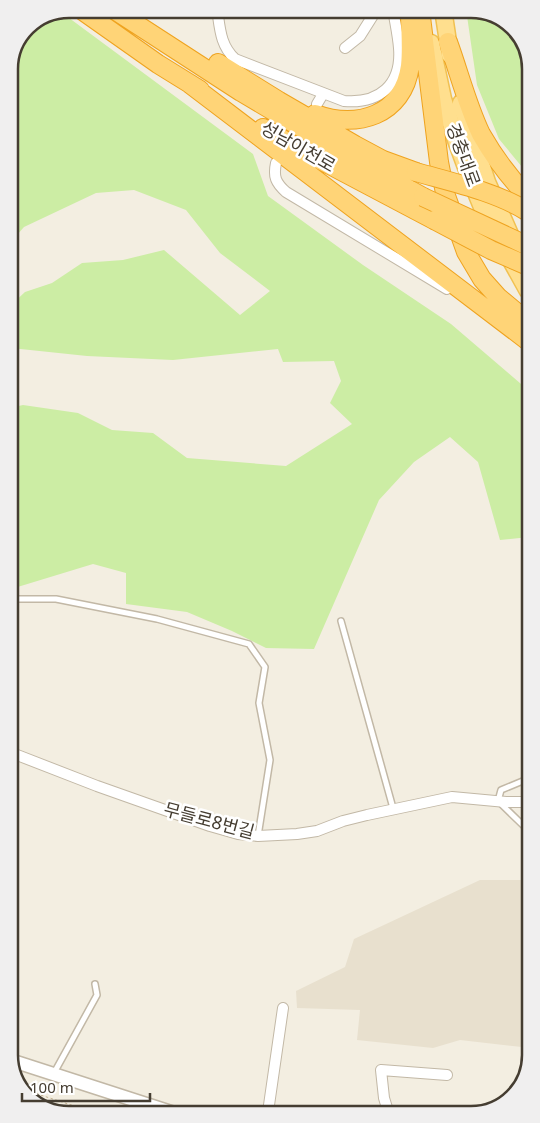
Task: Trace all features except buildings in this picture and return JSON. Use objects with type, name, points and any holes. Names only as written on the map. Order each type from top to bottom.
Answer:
[{"type":"highway","name":"성남이천로","points":[[94,18],[190,84],[307,154],[522,265]]},
{"type":"highway","name":"성남이천로","points":[[128,18],[241,92],[356,160],[423,197],[522,243]]},
{"type":"highway","points":[[131,18],[206,55],[279,101],[383,160],[416,172],[462,184],[522,209]]},
{"type":"highway","points":[[279,101],[326,118],[345,121],[363,119],[379,113],[393,104],[403,88],[410,68],[410,18]]},
{"type":"highway","points":[[421,18],[439,162],[445,194],[466,252],[482,278],[522,328]]},
{"type":"highway","points":[[448,42],[481,134],[510,179],[522,191]]},
{"type":"highway","points":[[190,84],[522,330]]},
{"type":"main road","name":"경충대로","points":[[428,18],[443,99],[457,143],[484,212],[522,280]]},
{"type":"main road","name":"경충대로","points":[[444,18],[462,107],[475,149],[501,217],[522,257]]},
{"type":"street","points":[[218,18],[222,41],[227,51],[235,59],[323,94],[344,101],[358,102],[374,99],[385,92],[394,79],[399,49],[394,18]]},
{"type":"street","points":[[344,48],[360,36],[371,18]]},
{"type":"street","points":[[316,104],[323,94]]},
{"type":"street","points":[[276,163],[274,173],[277,184],[286,192],[522,331]]},
{"type":"street","name":"무들로8번길","points":[[18,755],[210,826],[238,834],[258,836],[317,831],[343,821],[393,808],[452,797],[522,802]]},
{"type":"street","points":[[269,1106],[283,1008]]},
{"type":"street","points":[[18,1063],[150,1105]]},
{"type":"street","points":[[386,1106],[381,1070],[447,1075]]},
{"type":"lane","points":[[18,599],[56,599],[157,619],[249,644],[265,667],[259,703],[270,760],[258,836]]},
{"type":"lane","points":[[341,621],[393,808]]},
{"type":"lane","points":[[522,781],[500,790],[498,801],[522,824]]},
{"type":"lane","points":[[54,1074],[97,995],[95,984]]},
{"type":"path","points":[[35,1093],[71,1105]]},
{"type":"shaded area","points":[[480,880],[522,880],[522,1047],[460,1040],[433,1048],[357,1040],[360,1010],[297,1008],[296,991],[345,967],[354,939]]},
{"type":"green space","points":[[58,18],[69,18],[253,154],[268,196],[363,265],[451,324],[522,385],[522,538],[500,540],[478,462],[450,437],[414,462],[379,500],[314,649],[266,648],[187,612],[126,604],[126,573],[93,564],[18,587],[18,406],[23,405],[78,413],[112,430],[153,433],[187,458],[286,466],[352,424],[330,403],[341,381],[334,361],[283,362],[278,349],[173,360],[87,356],[18,349],[18,299],[25,292],[52,283],[82,263],[123,260],[164,250],[240,315],[270,291],[220,253],[186,210],[134,190],[96,193],[24,227],[18,234],[19,55],[28,37],[43,24]]},
{"type":"green space","points":[[467,18],[485,19],[497,24],[508,32],[519,49],[522,58],[522,167],[499,139],[477,85]]}]
